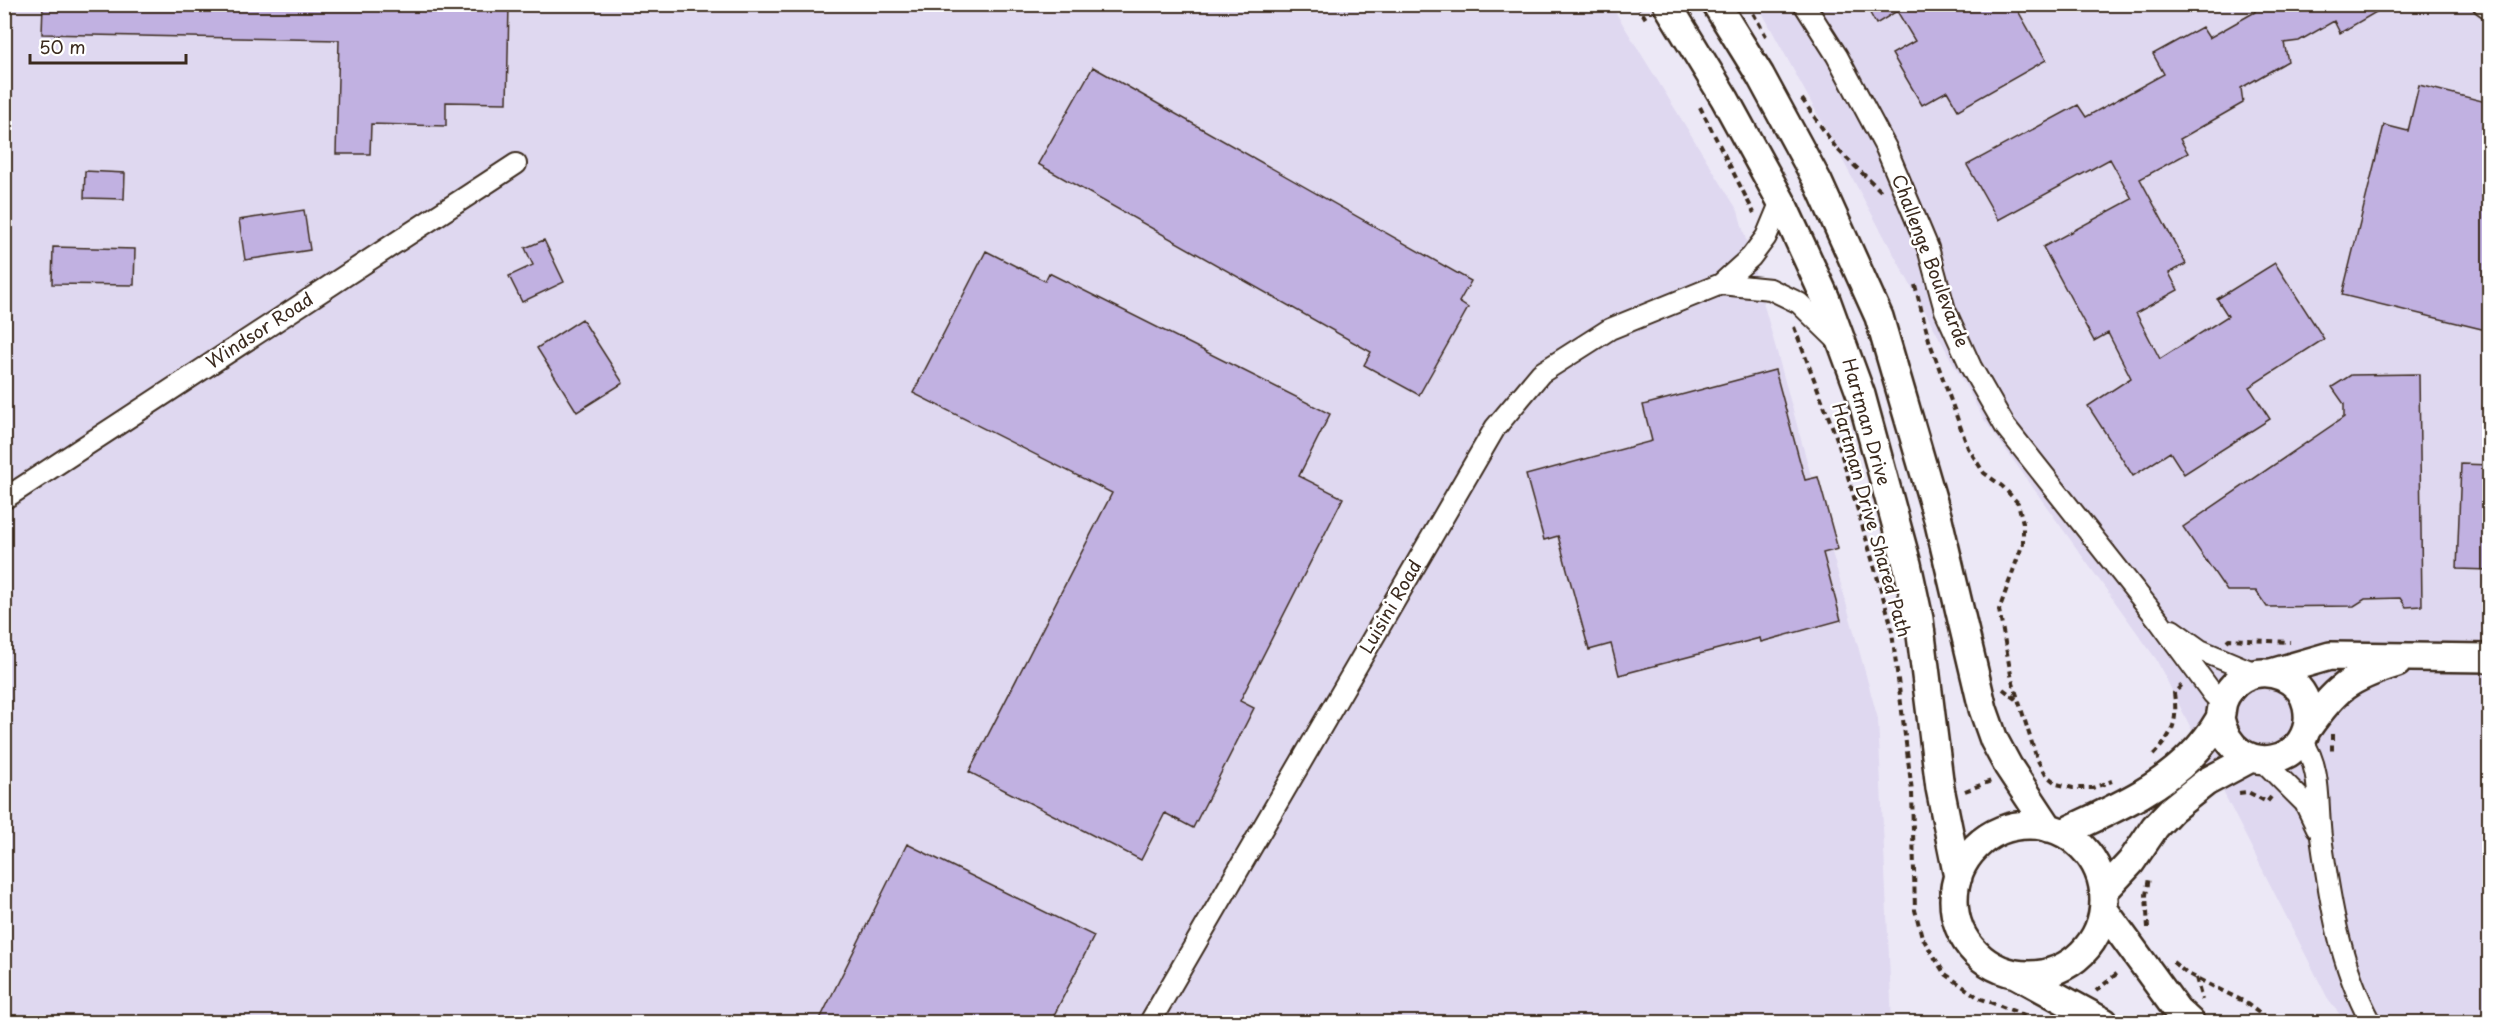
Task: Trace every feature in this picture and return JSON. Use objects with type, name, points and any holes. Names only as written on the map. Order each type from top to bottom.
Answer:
[{"type":"main road","name":"Hartman Drive","points":[[1667,4],[1725,99],[1780,201],[1825,297],[1861,395],[1907,564],[1918,620],[1941,792],[1958,877]]},
{"type":"main road","points":[[1716,4],[1760,75],[1818,182],[1879,317],[1938,519],[1983,709],[1994,740],[2012,771],[2056,830],[2083,847],[2097,867],[2104,901],[2139,958],[2177,1010],[2190,1023]]},
{"type":"main road","points":[[2104,1023],[2015,974],[1997,968],[1982,958],[1970,945],[1960,930],[1955,912],[1954,894],[1958,877],[1972,852],[1994,834],[2011,827],[2030,825],[2056,830],[2163,781],[2192,755],[2221,710],[2229,689],[2241,679],[2330,656],[2490,658]]},
{"type":"main road","points":[[2015,974],[2039,974],[2063,967],[2083,953],[2097,933],[2104,901],[2155,826],[2206,782],[2256,759],[2285,755],[2304,735],[2333,694],[2350,681],[2365,673],[2418,657]]},
{"type":"main road","points":[[2263,673],[2288,680],[2302,693],[2309,717],[2304,735]]},
{"type":"main road","points":[[2221,710],[2223,731],[2229,742],[2239,752],[2256,759]]},
{"type":"street","name":"Challenge Boulevarde","points":[[1803,4],[1837,56],[1887,148],[1928,248],[1945,310],[1971,367],[2006,426],[2160,622],[2221,710]]},
{"type":"street","points":[[2482,4],[2490,9]]},
{"type":"street","name":"Windsor Road","points":[[4,499],[516,164]]},
{"type":"street","name":"Luisini Road","points":[[1150,1023],[1496,428],[1541,374],[1610,329],[1721,284],[1752,257],[1764,240],[1780,201]]},
{"type":"street","name":"Luisini Road","points":[[1721,284],[1770,289],[1799,303],[1843,345]]},
{"type":"street","name":"Challenge Boulevarde","points":[[2160,622],[2212,655],[2263,673]]},
{"type":"street","points":[[2304,735],[2314,762],[2321,836],[2337,930],[2356,995],[2371,1023]]},
{"type":"street","points":[[2256,759],[2305,803],[2321,836]]},
{"type":"path","points":[[1637,4],[1649,24]]},
{"type":"path","points":[[1748,4],[1772,46]]},
{"type":"path","points":[[1802,98],[1836,148],[1883,193]]},
{"type":"path","points":[[1698,104],[1750,203],[1764,240]]},
{"type":"path","points":[[1915,284],[1929,340],[1968,448],[1984,472],[2018,503],[2023,523],[2023,543],[1999,610],[2012,680],[2037,759],[2046,775],[2057,784],[2073,788],[2091,788],[2114,781]]},
{"type":"path","name":"Hartman Drive Shared Path","points":[[1792,321],[1837,439],[1891,624],[1912,791],[1915,910],[1922,937],[1944,973],[1979,998],[2043,1023]]},
{"type":"path","points":[[2212,655],[2229,639],[2300,642]]},
{"type":"path","points":[[2146,760],[2154,755],[2172,733],[2177,714],[2174,693],[2196,671]]},
{"type":"path","points":[[1912,791],[1958,793],[2037,759]]},
{"type":"path","points":[[2079,1009],[2091,995],[2139,958]]},
{"type":"shaded area","points":[[5,5],[1611,5],[1738,211],[1878,719],[1892,1022],[5,1022]]},
{"type":"shaded area","points":[[1758,5],[2489,5],[2489,1022],[2346,1022],[2329,1001],[2156,659],[1983,418]]},
{"type":"building","points":[[43,4],[509,4],[507,103],[446,102],[446,126],[371,124],[370,154],[336,154],[339,40],[42,34]]},
{"type":"building","points":[[1865,4],[2014,4],[2046,60],[1958,110],[1947,91],[1922,105],[1892,54],[1915,41],[1897,11],[1876,24]]},
{"type":"building","points":[[2254,4],[2390,4],[2340,33],[2334,21],[2299,41],[2284,43],[2288,61],[2241,88],[2243,103],[2180,139],[2188,153],[2140,179],[2186,264],[2169,273],[2178,290],[2136,313],[2160,359],[2228,316],[2217,299],[2275,263],[2324,339],[2249,387],[2270,419],[2184,474],[2170,452],[2133,476],[2088,406],[2131,378],[2108,333],[2094,341],[2043,247],[2132,199],[2110,159],[1998,220],[1967,165],[2078,105],[2086,117],[2164,74],[2153,54],[2202,27],[2209,38],[2255,12]]},
{"type":"building","points":[[1093,67],[1471,281],[1459,302],[1468,308],[1419,395],[1364,365],[1371,352],[1038,164]]},
{"type":"building","points":[[2419,85],[2490,103],[2490,331],[2342,295],[2384,125],[2408,131]]},
{"type":"building","points":[[85,171],[125,173],[124,199],[84,198]]},
{"type":"building","points":[[304,210],[310,250],[245,260],[239,220]]},
{"type":"building","points":[[544,240],[564,282],[522,302],[509,276],[533,265],[525,248]]},
{"type":"building","points":[[53,247],[135,249],[134,285],[52,284]]},
{"type":"building","points":[[986,251],[1045,281],[1049,273],[1330,414],[1299,476],[1343,498],[1240,701],[1254,708],[1193,828],[1165,813],[1141,860],[969,772],[1112,493],[913,393]]},
{"type":"building","points":[[582,319],[623,383],[577,412],[537,348]]},
{"type":"building","points":[[1775,370],[1805,480],[1818,477],[1838,549],[1823,553],[1841,620],[1761,642],[1760,638],[1619,675],[1611,644],[1589,650],[1558,536],[1544,540],[1526,475],[1652,441],[1643,405]]},
{"type":"building","points":[[2419,374],[2422,606],[2406,607],[2400,598],[2365,599],[2354,606],[2267,607],[2256,591],[2227,591],[2183,527],[2344,417],[2344,404],[2332,387],[2351,375]]},
{"type":"building","points":[[2461,464],[2490,465],[2490,570],[2457,569]]},
{"type":"building","points":[[907,844],[1094,936],[1050,1023],[818,1023]]}]
